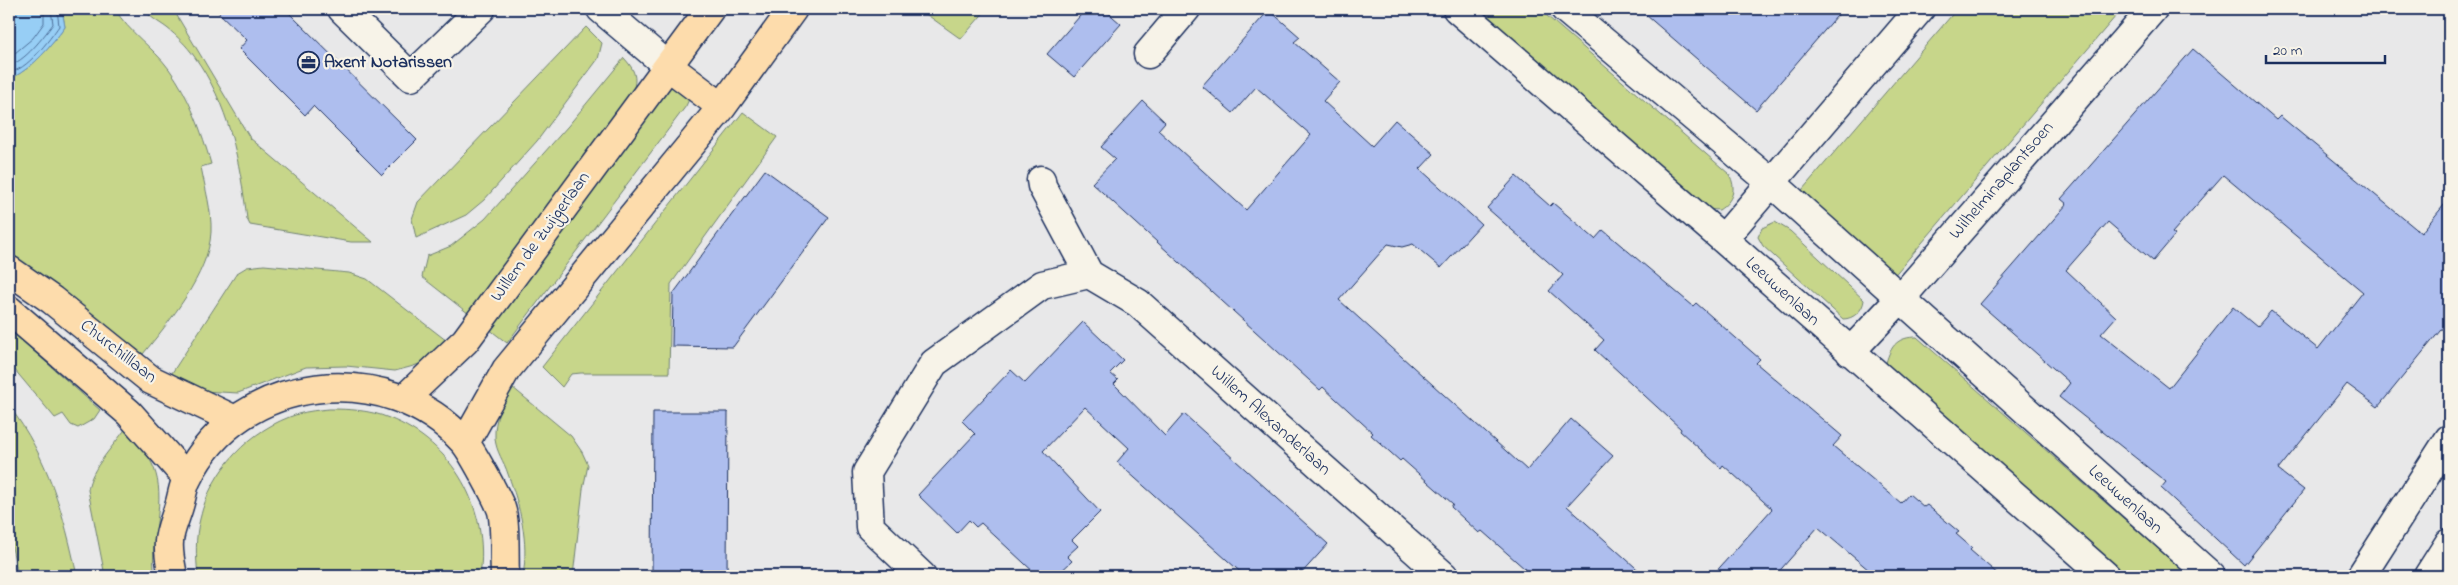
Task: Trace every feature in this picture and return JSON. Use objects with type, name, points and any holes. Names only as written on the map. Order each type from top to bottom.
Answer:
[{"type":"main road","name":"Willem de Zwijgerlaan","points":[[404,399],[465,341],[710,9]]},
{"type":"main road","points":[[465,443],[506,370],[722,107],[793,9]]},
{"type":"main road","points":[[668,66],[722,107]]},
{"type":"main road","name":"Churchilllaan","points":[[9,270],[52,300],[152,380],[235,420]]},
{"type":"main road","points":[[9,310],[129,413],[187,478]]},
{"type":"main road","points":[[172,576],[169,542],[187,478],[216,437],[235,420],[274,398],[316,387],[361,388],[404,399],[437,418],[465,443],[502,510],[505,576]]},
{"type":"street","points":[[342,9],[411,77],[481,9]]},
{"type":"street","points":[[600,9],[668,66]]},
{"type":"street","points":[[1148,54],[1186,9]]},
{"type":"street","name":"Leeuwenlaan","points":[[1457,9],[1724,239],[2106,576]]},
{"type":"street","name":"Leeuwenlaan","points":[[1565,9],[1772,184],[2210,576]]},
{"type":"street","points":[[1724,239],[1920,9]]},
{"type":"street","name":"Wilhelminaplantsoen","points":[[1850,352],[1900,299],[2153,9]]},
{"type":"street","points":[[922,576],[870,527],[867,472],[934,363],[1042,285],[1089,274],[1042,186],[1042,180]]},
{"type":"street","name":"Willem Alexanderlaan","points":[[1089,274],[1138,303],[1444,576]]},
{"type":"street","points":[[2361,576],[2449,439]]},
{"type":"street","points":[[2428,576],[2449,543]]},
{"type":"green space","points":[[62,9],[115,9],[127,25],[163,61],[183,91],[194,115],[211,164],[201,167],[211,224],[209,248],[186,297],[143,354],[9,252],[9,75],[12,78],[28,68],[54,42],[65,27]]},
{"type":"green space","points":[[144,9],[173,9],[250,138],[373,242],[351,242],[250,225],[247,219],[241,176],[231,134],[216,94],[194,56],[174,34]]},
{"type":"green space","points":[[919,9],[987,9],[961,39]]},
{"type":"green space","points":[[1476,9],[1539,9],[1729,174],[1733,190],[1728,203],[1719,210],[1705,209]]},
{"type":"green space","points":[[1957,9],[2122,9],[1892,278],[1796,197]]},
{"type":"green space","points":[[586,27],[602,43],[598,59],[537,141],[484,200],[466,215],[416,238],[412,219],[418,202]]},
{"type":"green space","points":[[624,58],[633,70],[635,80],[628,104],[469,314],[422,277],[427,256],[451,246],[485,219],[568,126]]},
{"type":"green space","points":[[670,84],[690,97],[686,106],[507,343],[489,329]]},
{"type":"green space","points":[[743,112],[777,137],[671,284],[669,373],[571,374],[562,387],[542,367]]},
{"type":"green space","points":[[1775,222],[1790,231],[1864,300],[1862,307],[1857,313],[1847,319],[1843,319],[1763,246],[1758,237],[1762,228]]},
{"type":"green space","points":[[264,265],[349,273],[367,279],[447,341],[429,361],[395,371],[346,366],[306,367],[238,393],[202,391],[170,376],[237,273],[247,267]]},
{"type":"green space","points":[[9,325],[29,347],[100,410],[94,419],[78,428],[71,425],[63,414],[55,418],[9,363]]},
{"type":"green space","points":[[1910,337],[1917,337],[2189,576],[2127,576],[1891,371],[1886,363],[1890,351],[1896,343]]},
{"type":"green space","points":[[512,387],[571,436],[588,465],[583,489],[573,576],[523,576],[525,550],[520,512],[495,438],[499,411]]},
{"type":"green space","points":[[9,406],[23,425],[34,445],[53,487],[77,576],[18,576],[9,533]]},
{"type":"green space","points":[[329,409],[374,413],[389,418],[412,429],[432,444],[449,461],[462,481],[472,503],[479,527],[482,551],[480,576],[198,576],[196,548],[200,519],[205,501],[223,468],[249,441],[280,421],[310,411]]},
{"type":"green space","points":[[126,428],[146,453],[156,474],[159,498],[154,553],[155,576],[105,576],[88,490],[93,474]]},
{"type":"water","points":[[9,9],[62,9],[65,27],[35,62],[12,78],[9,75]]},
{"type":"building","points":[[215,9],[285,9],[417,140],[382,175],[313,106],[305,115],[239,49],[247,40]]},
{"type":"building","points":[[1086,9],[1104,9],[1121,24],[1074,77],[1047,54]]},
{"type":"building","points":[[1639,9],[1843,9],[1756,110]]},
{"type":"building","points":[[1269,10],[1300,37],[1294,42],[1340,82],[1323,101],[1372,146],[1395,120],[1434,154],[1420,169],[1481,224],[1441,268],[1413,244],[1402,247],[1388,244],[1339,300],[1527,470],[1571,419],[1613,456],[1567,506],[1645,576],[1533,576],[1482,531],[1479,533],[1451,507],[1453,504],[1402,459],[1400,461],[1371,435],[1373,433],[1323,387],[1320,390],[1092,183],[1115,159],[1101,147],[1143,101],[1165,122],[1158,130],[1246,210],[1311,135],[1256,87],[1233,113],[1202,86]]},
{"type":"building","points":[[2193,49],[2276,120],[2280,116],[2421,233],[2449,199],[2449,320],[2378,407],[2347,384],[2278,470],[2304,490],[2244,565],[2161,488],[2166,482],[2059,397],[2070,383],[1980,304],[2067,204],[2061,199]],"holes":[[[2223,175],[2363,292],[2318,349],[2271,311],[2257,327],[2233,307],[2169,388],[2101,334],[2116,317],[2066,270],[2108,222],[2153,261],[2175,235],[2172,233]]]},
{"type":"building","points":[[765,170],[829,217],[733,347],[672,346],[673,294]]},
{"type":"building","points":[[1516,176],[1550,206],[1553,203],[1595,239],[1603,230],[1693,306],[1696,303],[1760,359],[1756,363],[1842,436],[1833,446],[1901,503],[1909,494],[1924,507],[1927,505],[1959,532],[1956,534],[1972,548],[1970,550],[2000,576],[1876,576],[1818,527],[1775,576],[1712,576],[1772,509],[1723,465],[1721,468],[1595,350],[1604,340],[1549,291],[1563,275],[1487,208]]},
{"type":"building","points":[[1083,322],[1123,360],[1110,373],[1118,380],[1114,384],[1165,436],[1184,414],[1328,544],[1299,576],[1245,576],[1117,462],[1129,448],[1085,407],[1043,451],[1100,512],[1072,540],[1078,546],[1067,556],[1072,561],[1056,576],[1038,576],[981,523],[976,527],[969,520],[957,533],[918,495],[975,434],[962,421],[1011,370],[1025,383]]},
{"type":"building","points":[[653,412],[728,412],[727,576],[652,576]]},
{"type":"place","name":"Axent Notarissen","points":[[308,63]]}]
